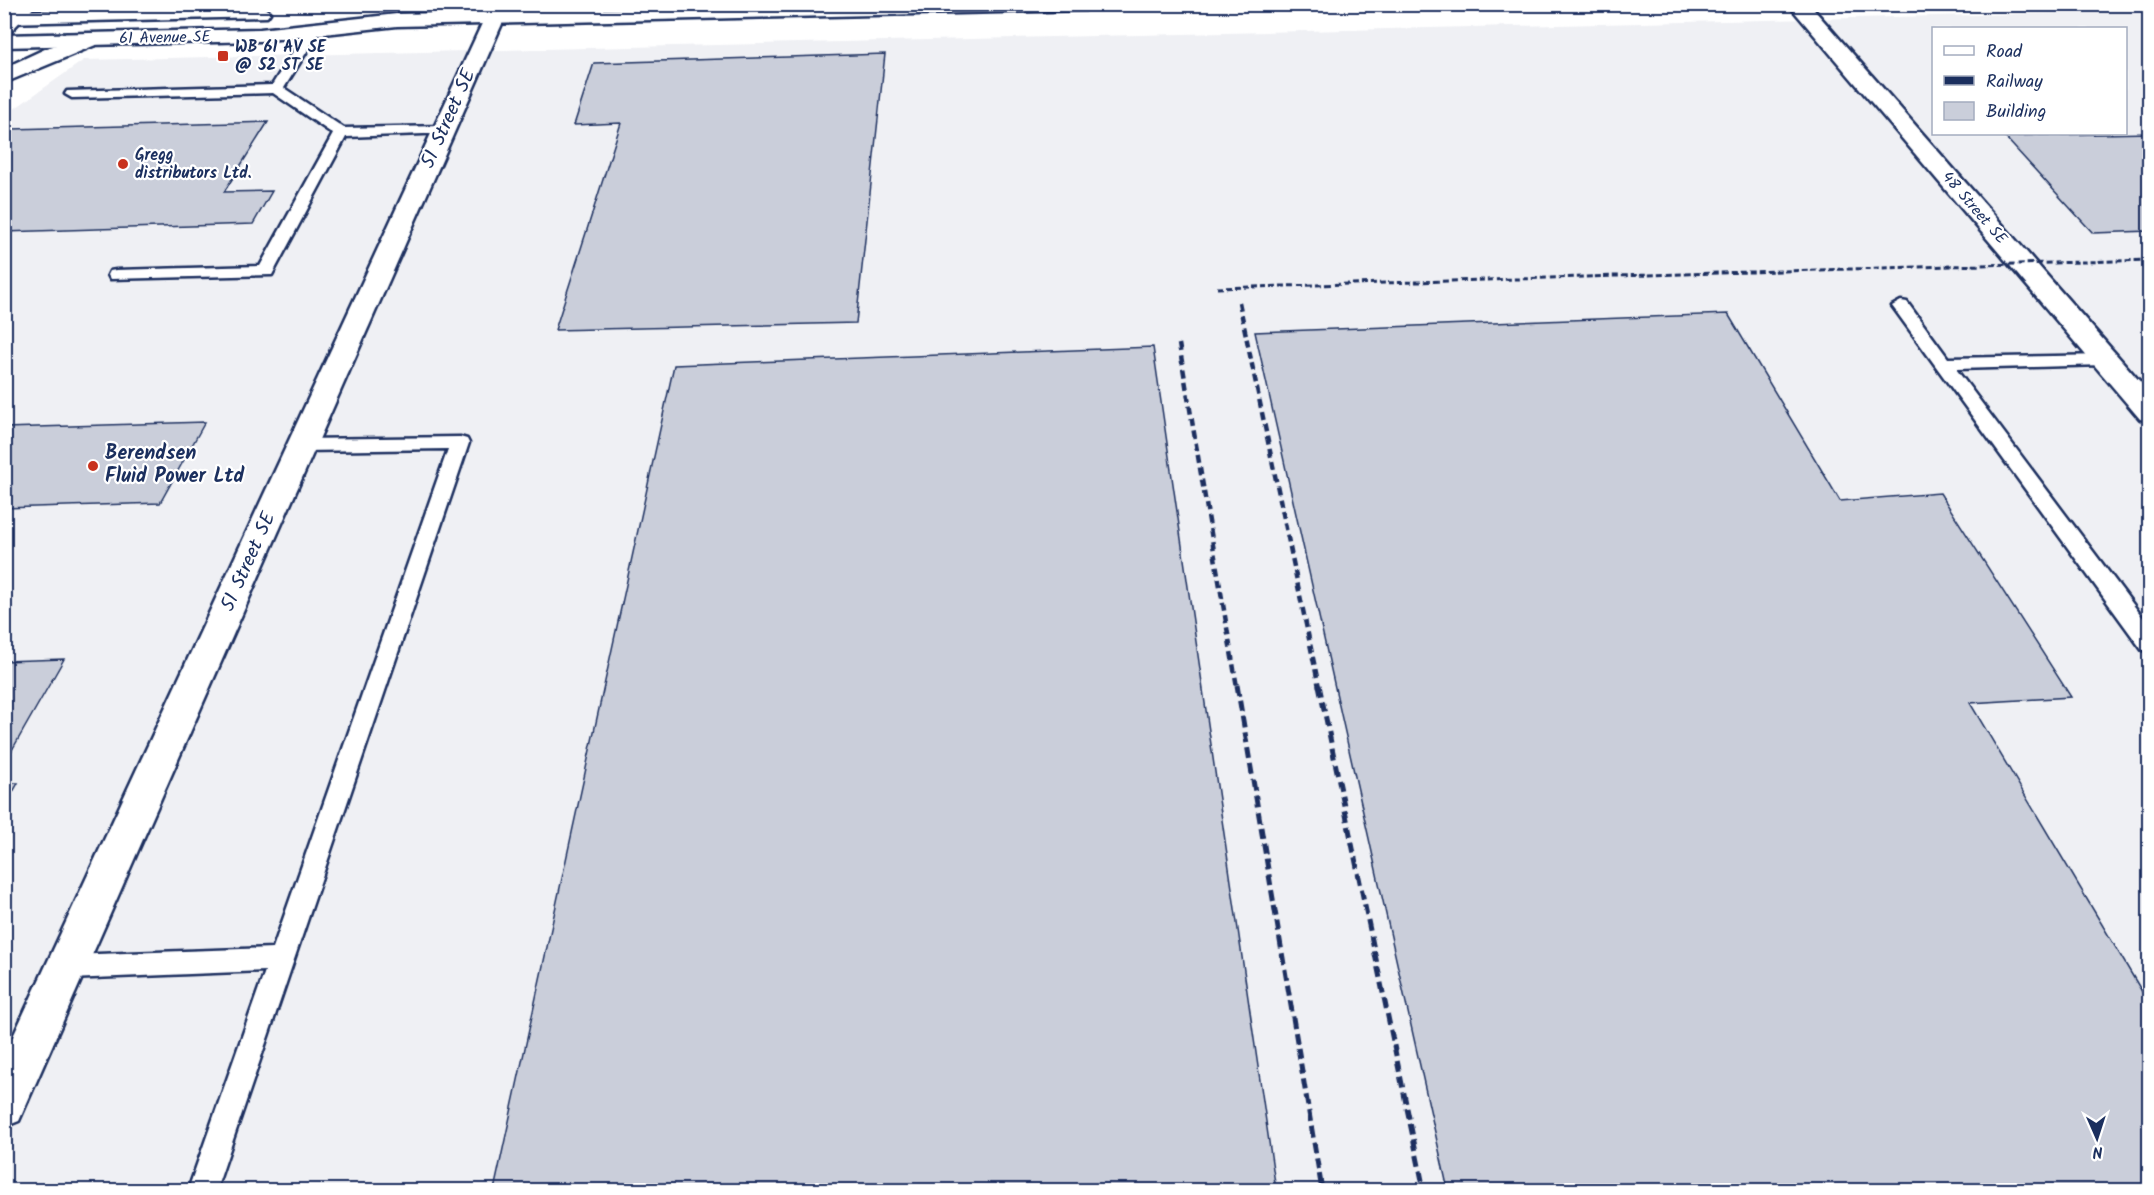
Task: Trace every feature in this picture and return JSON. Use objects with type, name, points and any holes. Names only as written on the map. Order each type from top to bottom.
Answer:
[{"type":"street","name":"61 Avenue SE","points":[[4,41],[260,35],[498,11],[1085,4]]},
{"type":"street","name":"48 Street SE","points":[[1798,4],[2150,412]]},
{"type":"street","name":"51 Street SE","points":[[4,1106],[69,967],[301,445],[498,11]]},
{"type":"street","name":"61 Avenue SE","points":[[12,17],[281,12],[397,20]]},
{"type":"street","points":[[4,77],[55,53],[91,40]]},
{"type":"lane","points":[[276,89],[314,29]]},
{"type":"lane","points":[[72,94],[276,89],[341,133],[444,130]]},
{"type":"lane","points":[[116,275],[266,271],[341,133]]},
{"type":"lane","points":[[1901,306],[2150,644]]},
{"type":"lane","points":[[1943,364],[2104,359]]},
{"type":"lane","points":[[202,1191],[460,443],[301,445]]},
{"type":"lane","points":[[69,967],[282,959]]},
{"type":"shaded area","points":[[2149,11],[2149,1190],[5,1190],[4,116],[84,60]]},
{"type":"building","points":[[885,54],[856,323],[555,330],[621,123],[574,125],[594,63]]},
{"type":"building","name":"Gregg distributors Ltd.","points":[[268,122],[224,192],[272,191],[253,224],[4,232],[4,138],[12,129]]},
{"type":"building","points":[[2150,133],[2150,231],[2093,233],[2004,136],[2127,135]]},
{"type":"building","points":[[1728,314],[1840,501],[1940,493],[2071,697],[1970,703],[2150,1005],[2150,1190],[1448,1190],[1255,332]]},
{"type":"building","points":[[1153,347],[1276,1190],[494,1190],[674,365]]},
{"type":"building","name":"Berendsen Fluid Power Ltd","points":[[205,422],[160,503],[4,508],[4,428]]},
{"type":"building","points":[[64,659],[4,764],[4,661]]},
{"type":"building","points":[[4,783],[18,783],[4,808]]},
{"type":"railway","points":[[1217,288],[2150,260]]},
{"type":"railway","points":[[1239,302],[1319,687]]},
{"type":"railway","points":[[1179,344],[1237,687]]},
{"type":"railway","points":[[1237,685],[1322,1190]]},
{"type":"railway","points":[[1319,685],[1424,1190]]},
{"type":"place","name":"WB 61 AV SE @ 52 ST SE","points":[[223,56]]},
{"type":"place","name":"Gregg distributors Ltd.","points":[[123,164]]},
{"type":"place","name":"Berendsen Fluid Power Ltd","points":[[93,466]]}]
